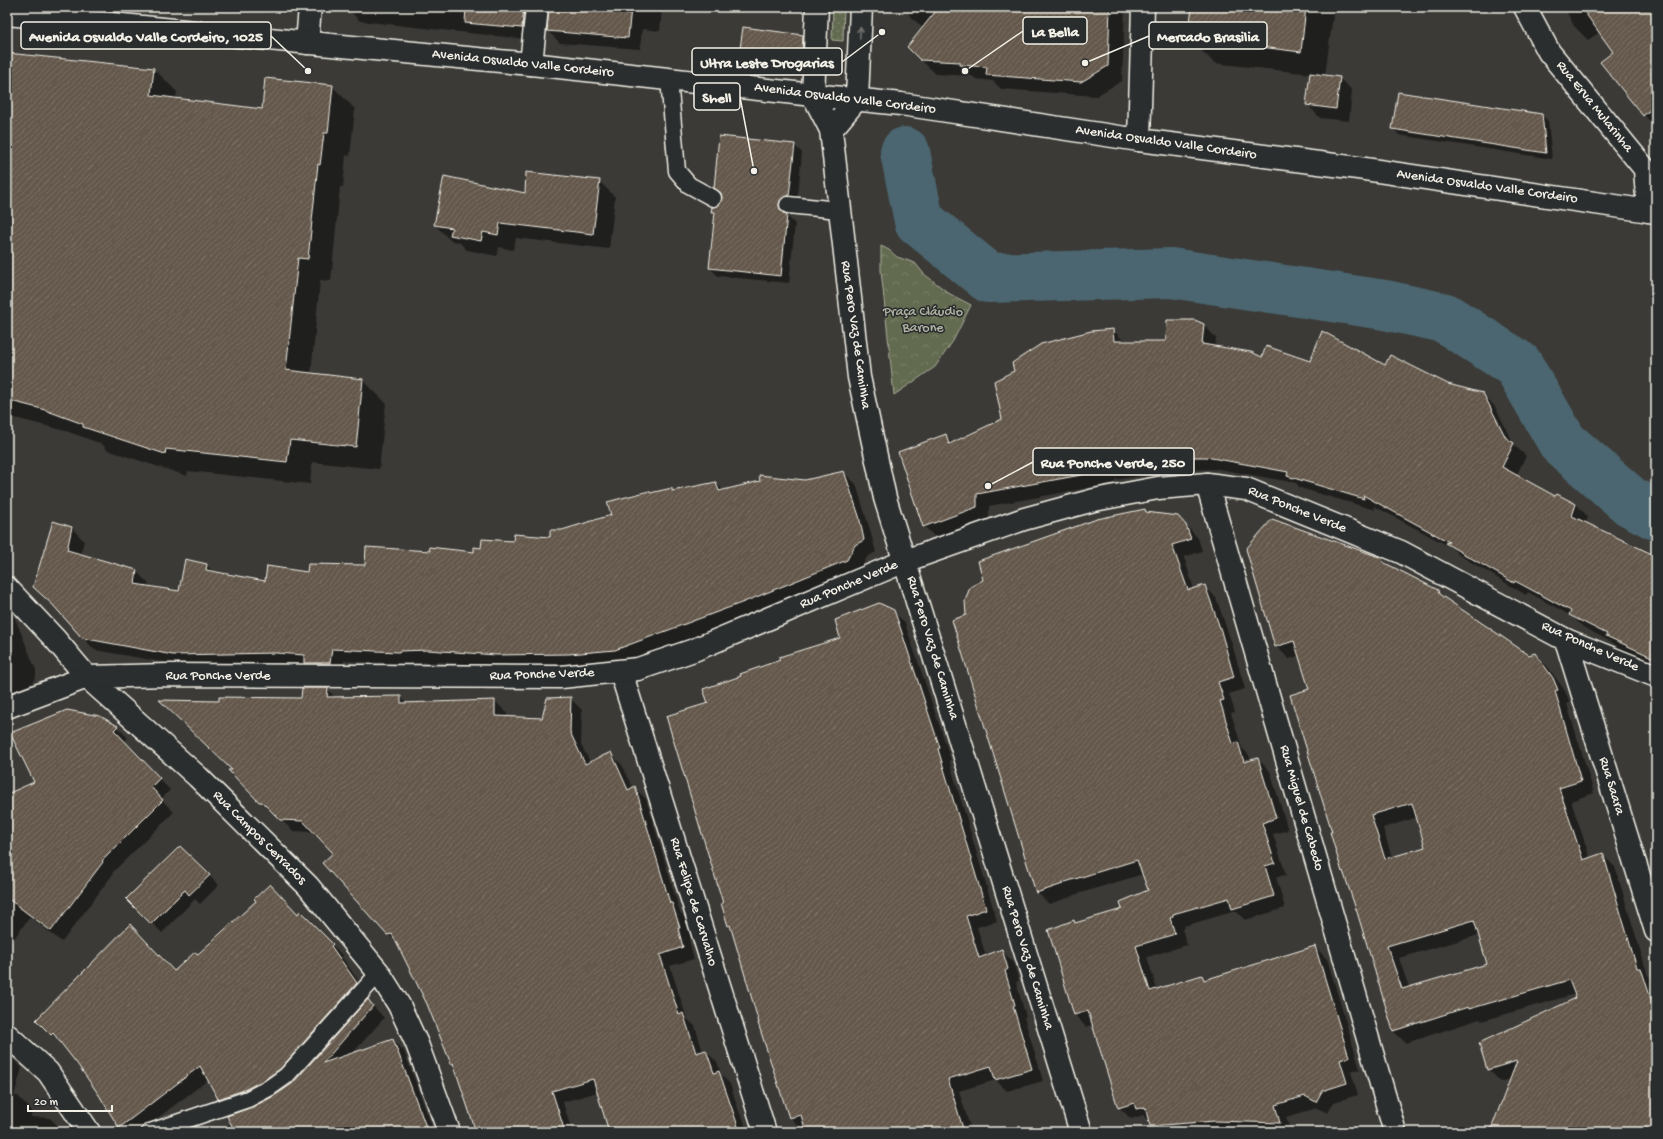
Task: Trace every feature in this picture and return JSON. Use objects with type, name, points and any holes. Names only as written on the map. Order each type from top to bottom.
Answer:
[{"type":"street","points":[[307,43],[310,7]]},
{"type":"street","points":[[531,64],[537,7]]},
{"type":"street","points":[[813,95],[817,7]]},
{"type":"street","points":[[831,130],[856,100],[861,7]]},
{"type":"street","points":[[1139,140],[1143,7]]},
{"type":"street","name":"Rua Erva Mularinha","points":[[1525,7],[1549,52],[1645,169],[1652,211]]},
{"type":"street","name":"Avenida Osvaldo Valle Cordeiro","points":[[7,14],[77,14],[307,43],[531,64],[901,104],[1139,140],[1358,168],[1652,211]]},
{"type":"street","name":"Rua Pero Vaz de Caminha","points":[[813,95],[831,130],[859,377],[885,498],[1081,1132]]},
{"type":"street","name":"Rua Ponche Verde","points":[[7,707],[88,677],[168,675],[562,677],[621,672],[657,663],[694,650],[905,561],[1024,519],[1094,500],[1158,488],[1207,484],[1246,489],[1401,552],[1566,640],[1656,676]]},
{"type":"street","name":"Rua Miguel de Cabedo","points":[[1207,484],[1395,1132]]},
{"type":"street","name":"Rua Campos Cerrados","points":[[7,588],[88,677],[198,777],[308,886],[379,973],[399,1005],[417,1044],[449,1132]]},
{"type":"street","name":"Rua Saara","points":[[1566,640],[1656,931]]},
{"type":"street","name":"Rua Felipe de Carvalho","points":[[621,672],[765,1132]]},
{"type":"street","points":[[7,1035],[48,1072],[89,1132]]},
{"type":"lane","points":[[669,79],[677,171],[689,186],[713,198]]},
{"type":"lane","points":[[788,204],[839,210]]},
{"type":"lane","points":[[150,1132],[248,1099],[269,1088],[286,1076],[379,973]]},
{"type":"green space","points":[[833,7],[844,7],[843,41],[832,40]]},
{"type":"green space","name":"Praça Cláudio Barone","points":[[881,246],[889,250],[897,257],[915,263],[924,274],[950,294],[971,305],[953,341],[935,367],[894,395],[881,270]]},
{"type":"building","points":[[466,7],[524,7],[522,28],[465,23]]},
{"type":"building","points":[[549,7],[631,7],[628,38],[547,31]]},
{"type":"building","points":[[939,7],[1110,7],[1108,66],[1081,82],[986,75],[987,67],[960,65],[960,62],[920,60],[907,47]]},
{"type":"building","points":[[1192,7],[1306,7],[1301,52],[1188,38]]},
{"type":"building","points":[[1581,7],[1656,7],[1656,105],[1643,116],[1600,62],[1613,52]]},
{"type":"building","points":[[743,27],[803,35],[802,55],[740,49]]},
{"type":"building","points":[[7,53],[154,68],[151,95],[262,109],[265,78],[333,85],[328,133],[324,133],[320,165],[318,164],[308,259],[298,258],[286,370],[363,379],[356,447],[290,440],[287,462],[166,449],[165,454],[83,427],[83,424],[42,409],[7,400]]},
{"type":"building","points":[[1310,73],[1340,77],[1336,109],[1306,105]]},
{"type":"building","points":[[1398,92],[1542,114],[1546,153],[1392,129]]},
{"type":"building","points":[[719,136],[795,144],[789,196],[784,197],[779,204],[783,213],[787,214],[781,276],[709,268],[715,212],[711,212],[712,207],[718,206],[722,198],[721,193],[714,188]]},
{"type":"building","points":[[526,172],[600,180],[593,234],[500,223],[498,235],[483,232],[481,241],[450,235],[452,228],[434,225],[444,176],[525,193]]},
{"type":"building","points":[[1167,320],[1195,320],[1204,324],[1202,344],[1251,352],[1262,357],[1266,346],[1310,361],[1322,331],[1385,365],[1390,355],[1448,384],[1483,393],[1506,438],[1514,443],[1502,467],[1555,496],[1557,494],[1576,504],[1572,516],[1656,556],[1656,659],[1606,636],[1607,634],[1569,615],[1571,611],[1515,581],[1514,583],[1445,543],[1449,542],[1363,495],[1364,499],[1287,476],[1288,472],[1245,464],[1206,457],[1184,457],[1143,461],[1103,468],[1103,471],[977,494],[977,507],[923,527],[898,452],[946,434],[949,444],[1002,419],[994,381],[1014,371],[1012,363],[1041,344],[1091,331],[1113,329],[1114,341],[1166,341]]},
{"type":"building","points":[[844,471],[859,516],[864,540],[855,545],[847,560],[744,602],[615,650],[569,654],[496,655],[428,650],[399,652],[332,649],[330,663],[304,663],[304,655],[276,653],[173,655],[82,638],[52,604],[33,587],[53,521],[72,527],[67,550],[137,570],[135,584],[179,591],[185,559],[207,564],[206,570],[265,581],[267,566],[307,572],[308,564],[365,565],[366,547],[430,551],[429,547],[474,552],[474,547],[481,548],[482,539],[513,541],[514,534],[550,537],[550,530],[562,530],[611,515],[607,502],[649,491],[650,493],[672,488],[672,491],[716,482],[719,491],[760,481],[759,475],[805,480]]},
{"type":"building","points":[[1145,509],[1146,512],[1178,516],[1186,525],[1191,539],[1172,545],[1188,590],[1205,585],[1221,631],[1234,677],[1218,682],[1224,700],[1220,701],[1233,744],[1238,742],[1244,762],[1258,758],[1276,818],[1262,823],[1275,863],[1265,866],[1274,896],[1232,909],[1229,898],[1173,914],[1170,918],[1175,934],[1136,946],[1150,991],[1202,975],[1204,980],[1315,946],[1349,1057],[1340,1060],[1347,1083],[1322,1091],[1316,1102],[1305,1096],[1275,1105],[1280,1123],[1215,1121],[1150,1126],[1145,1107],[1136,1109],[1134,1103],[1118,1108],[1088,1011],[1074,1015],[1048,930],[1074,920],[1075,923],[1122,909],[1120,902],[1148,890],[1137,860],[1062,883],[1063,884],[1036,893],[952,620],[966,615],[965,601],[970,587],[983,580],[978,561],[1097,519]]},
{"type":"building","points":[[1272,519],[1382,558],[1383,562],[1438,590],[1439,594],[1529,655],[1535,653],[1553,678],[1558,690],[1555,691],[1581,781],[1559,788],[1583,860],[1603,853],[1637,968],[1641,968],[1656,1015],[1656,1132],[1490,1132],[1517,1061],[1487,1070],[1479,1043],[1576,998],[1569,980],[1469,1009],[1468,1007],[1393,1031],[1357,912],[1343,871],[1342,872],[1330,832],[1332,832],[1290,695],[1309,689],[1294,641],[1275,647],[1246,549]],"holes":[[[1412,803],[1425,847],[1385,859],[1371,815]],[[1474,920],[1487,964],[1402,989],[1387,946]]]},
{"type":"building","points":[[879,603],[894,610],[899,624],[940,748],[938,749],[986,909],[966,916],[979,958],[1002,949],[1008,969],[1005,971],[1015,1005],[1013,1006],[1032,1069],[995,1080],[991,1066],[948,1079],[964,1132],[806,1132],[801,1115],[789,1118],[758,1023],[730,925],[728,926],[721,903],[723,903],[666,716],[708,703],[703,689],[741,676],[740,674],[780,660],[779,657],[840,638],[835,620]]},
{"type":"building","points":[[302,688],[328,688],[327,697],[401,696],[401,703],[495,700],[495,716],[542,718],[547,698],[571,697],[570,732],[585,764],[611,752],[628,790],[635,786],[670,903],[672,903],[680,928],[678,928],[683,947],[660,955],[679,1015],[683,1013],[696,1053],[706,1050],[714,1073],[719,1071],[740,1132],[609,1132],[593,1079],[552,1091],[565,1132],[476,1132],[453,1063],[451,1064],[427,1004],[392,934],[387,935],[322,863],[333,853],[303,821],[280,820],[262,802],[259,802],[228,770],[232,770],[159,700],[219,701],[219,697],[301,698]]},
{"type":"building","points":[[67,710],[100,716],[118,726],[114,730],[160,778],[151,787],[163,800],[102,861],[103,862],[51,931],[7,898],[7,794],[34,782],[10,733]]},
{"type":"building","points":[[180,846],[210,875],[189,895],[185,890],[151,924],[126,899]]},
{"type":"building","points":[[270,884],[298,914],[300,911],[333,944],[331,946],[357,983],[280,1069],[264,1080],[244,1090],[218,1099],[200,1066],[119,1128],[99,1095],[78,1065],[53,1033],[51,1035],[36,1020],[130,924],[174,971],[195,952],[198,954],[256,901],[254,899]]},
{"type":"building","points":[[368,999],[373,1006],[323,1063],[393,1039],[428,1132],[235,1132],[227,1116],[252,1107],[274,1096],[292,1084]]},
{"type":"waterway","points":[[905,152],[919,221],[989,278],[1171,273],[1385,305],[1445,318],[1518,365],[1563,443],[1631,502],[1656,515]]},
{"type":"place","name":"Ultra Leste Drogarias","points":[[882,32]]},
{"type":"place","name":"Mercado Brasilia","points":[[1085,63]]},
{"type":"place","name":"Avenida Osvaldo Valle Cordeiro, 1025","points":[[308,71]]},
{"type":"place","name":"La Bella","points":[[965,71]]},
{"type":"place","name":"Shell","points":[[754,171]]},
{"type":"place","name":"Rua Ponche Verde, 250","points":[[988,486]]}]
